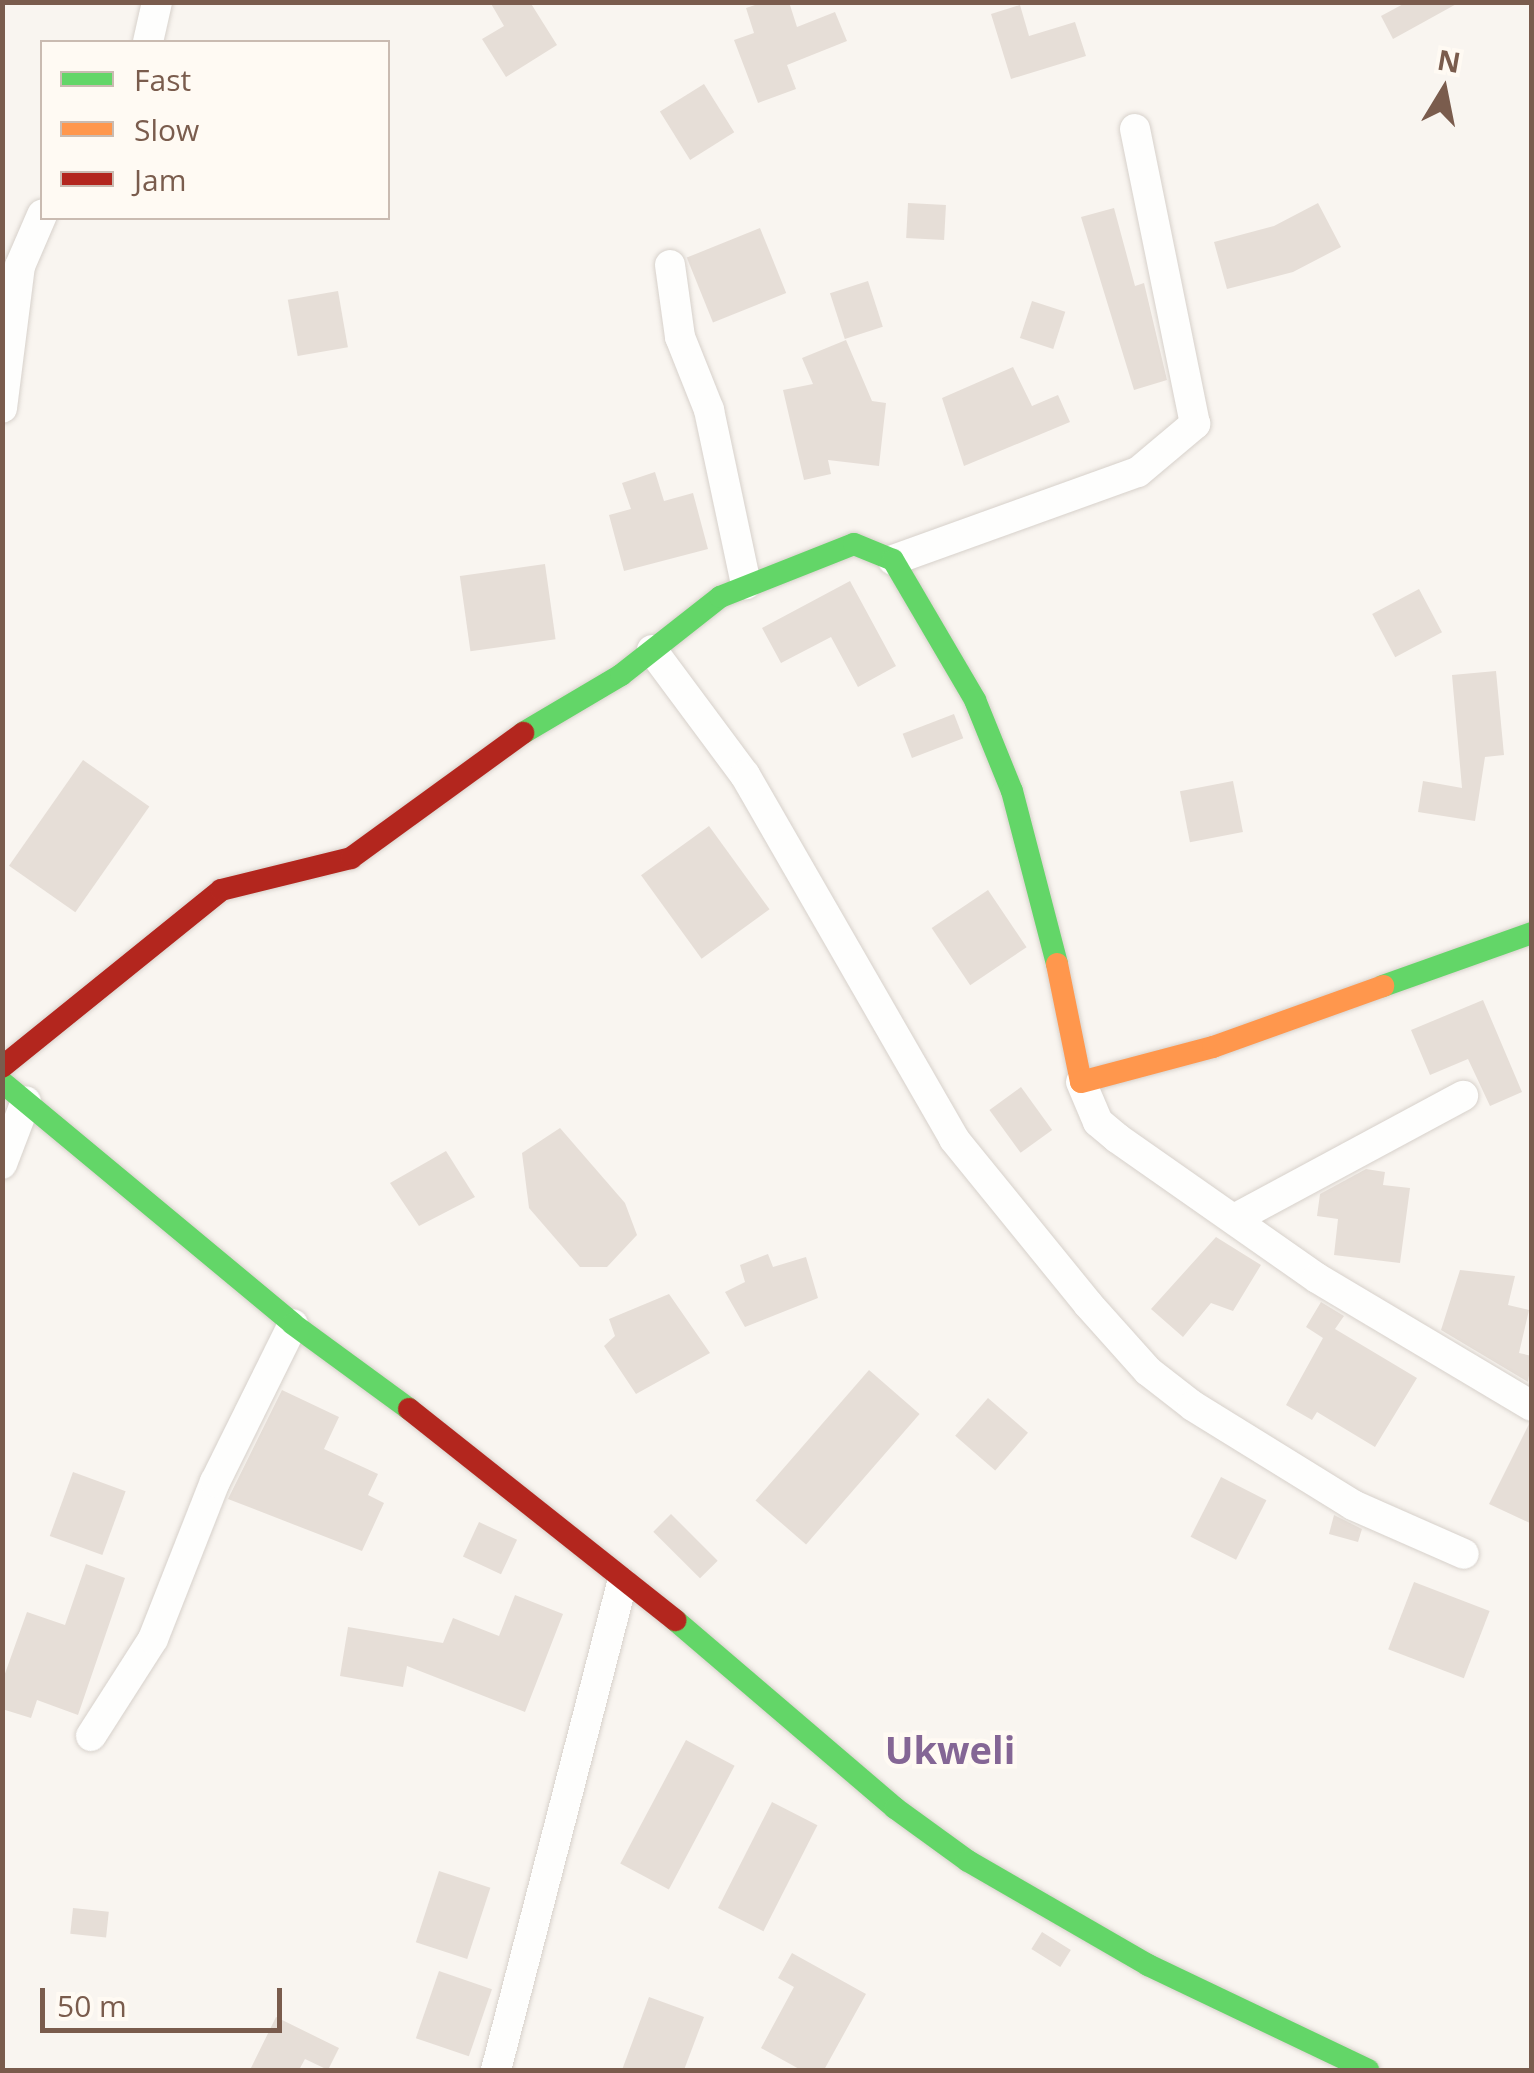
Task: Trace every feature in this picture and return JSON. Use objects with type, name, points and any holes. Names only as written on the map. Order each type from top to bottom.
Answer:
[{"type":"street","points":[[148,40],[157,2]]},
{"type":"street","points":[[893,560],[1138,472],[1195,424],[1134,129]]},
{"type":"street","points":[[2,408],[20,266],[40,220]]},
{"type":"street","points":[[670,265],[680,337],[709,410],[746,584]]},
{"type":"street","points":[[2,1067],[220,890],[360,852],[545,717],[652,650],[702,608],[746,584],[854,544],[893,560],[976,700],[1012,791],[1052,937],[1080,1082],[1108,1130],[1318,1278],[1532,1406]]},
{"type":"street","points":[[652,650],[746,774],[954,1139],[1100,1318],[1148,1371],[1193,1406],[1353,1505],[1464,1554]]},
{"type":"street","points":[[1080,1082],[1213,1048],[1532,933]]},
{"type":"street","points":[[2,1164],[14,1092]]},
{"type":"street","points":[[14,1092],[293,1324],[460,1446],[622,1582],[705,1644],[894,1808],[968,1861],[1148,1965],[1368,2070]]},
{"type":"street","points":[[1236,1218],[1463,1096]]},
{"type":"street","points":[[91,1736],[153,1639],[215,1482],[293,1324]]},
{"type":"street","points":[[496,2070],[622,1582]]},
{"type":"building","points":[[490,2],[530,2],[557,45],[506,77],[482,39],[504,26]]},
{"type":"building","points":[[764,2],[789,2],[797,27],[835,12],[847,41],[787,65],[796,89],[758,103],[734,40],[754,33],[746,8]]},
{"type":"building","points":[[1407,2],[1460,2],[1393,39],[1381,16]]},
{"type":"building","points":[[1020,5],[1029,36],[1075,22],[1086,56],[1011,79],[991,14]]},
{"type":"building","points":[[704,84],[734,132],[690,160],[660,112]]},
{"type":"building","points":[[908,203],[946,205],[944,240],[906,238]]},
{"type":"building","points":[[1318,203],[1341,247],[1293,272],[1227,289],[1214,242],[1274,226]]},
{"type":"building","points":[[1114,208],[1135,286],[1144,283],[1167,380],[1134,390],[1081,217]]},
{"type":"building","points":[[760,228],[786,293],[713,322],[687,258]]},
{"type":"building","points":[[868,281],[883,327],[845,339],[830,293]]},
{"type":"building","points":[[338,291],[348,347],[298,356],[288,300]]},
{"type":"building","points":[[1032,301],[1065,312],[1053,349],[1020,338]]},
{"type":"building","points":[[846,340],[872,401],[886,403],[879,466],[828,460],[831,474],[804,480],[783,390],[813,384],[802,358]]},
{"type":"building","points":[[1013,367],[1032,406],[1058,395],[1070,422],[964,466],[942,398]]},
{"type":"building","points":[[655,472],[664,501],[693,493],[708,549],[624,571],[609,515],[631,509],[622,483]]},
{"type":"building","points":[[545,564],[556,639],[470,651],[460,576]]},
{"type":"building","points":[[850,581],[896,666],[858,687],[831,637],[781,663],[762,628]]},
{"type":"building","points":[[1419,589],[1442,632],[1395,657],[1372,614]]},
{"type":"building","points":[[1496,671],[1504,755],[1485,757],[1475,821],[1418,812],[1423,781],[1462,788],[1452,675]]},
{"type":"building","points":[[954,714],[963,738],[912,758],[903,734]]},
{"type":"building","points":[[83,760],[149,806],[75,912],[9,866]]},
{"type":"building","points":[[1233,781],[1243,832],[1190,842],[1180,791]]},
{"type":"building","points":[[709,826],[770,909],[702,959],[641,875]]},
{"type":"building","points":[[988,890],[1027,947],[970,985],[932,928]]},
{"type":"building","points":[[1483,1000],[1522,1092],[1490,1106],[1468,1059],[1430,1075],[1411,1030]]},
{"type":"building","points":[[1021,1087],[1052,1130],[1021,1153],[989,1110]]},
{"type":"building","points":[[560,1128],[625,1203],[637,1235],[607,1267],[580,1267],[529,1208],[522,1153]]},
{"type":"building","points":[[446,1151],[475,1197],[419,1226],[390,1183]]},
{"type":"building","points":[[1366,1169],[1385,1172],[1383,1185],[1410,1188],[1400,1263],[1334,1255],[1338,1219],[1317,1216],[1320,1194]]},
{"type":"building","points":[[1216,1237],[1261,1265],[1233,1311],[1211,1303],[1183,1337],[1151,1309]]},
{"type":"building","points":[[768,1254],[773,1267],[806,1257],[818,1298],[745,1327],[725,1292],[745,1282],[740,1265]]},
{"type":"building","points":[[1460,1270],[1515,1276],[1508,1305],[1529,1310],[1519,1353],[1532,1356],[1528,1382],[1441,1330]]},
{"type":"building","points":[[669,1294],[710,1353],[636,1394],[604,1346],[615,1336],[609,1319]]},
{"type":"building","points":[[1321,1302],[1344,1316],[1335,1329],[1417,1378],[1375,1447],[1317,1412],[1312,1420],[1286,1405],[1323,1338],[1306,1327]]},
{"type":"building","points":[[869,1370],[920,1414],[806,1545],[756,1501]]},
{"type":"building","points":[[282,1390],[339,1417],[324,1449],[378,1474],[368,1495],[384,1503],[362,1551],[228,1499]]},
{"type":"building","points":[[988,1398],[1028,1433],[995,1471],[955,1436]]},
{"type":"building","points":[[1529,1424],[1532,1425],[1532,1524],[1489,1504]]},
{"type":"building","points":[[73,1472],[126,1491],[102,1555],[50,1536]]},
{"type":"building","points":[[1221,1477],[1266,1500],[1236,1560],[1191,1537]]},
{"type":"building","points":[[671,1514],[718,1561],[700,1578],[653,1532]]},
{"type":"building","points":[[1334,1515],[1362,1529],[1358,1542],[1329,1534]]},
{"type":"building","points":[[479,1522],[517,1540],[501,1574],[463,1556]]},
{"type":"building","points":[[86,1564],[125,1578],[78,1715],[37,1700],[31,1718],[2,1709],[2,1682],[27,1612],[65,1625]]},
{"type":"building","points":[[1414,1582],[1490,1611],[1464,1678],[1388,1649]]},
{"type":"building","points":[[515,1595],[563,1614],[525,1712],[407,1666],[403,1687],[340,1676],[348,1627],[443,1643],[453,1618],[499,1636]]},
{"type":"building","points":[[686,1740],[735,1766],[669,1889],[620,1864]]},
{"type":"building","points":[[772,1802],[817,1825],[763,1931],[718,1908]]},
{"type":"building","points":[[439,1871],[490,1888],[467,1959],[416,1942]]},
{"type":"building","points":[[73,1908],[109,1912],[106,1938],[70,1934]]},
{"type":"building","points":[[1042,1932],[1071,1950],[1060,1967],[1031,1949]]},
{"type":"building","points":[[792,1953],[866,1994],[824,2070],[801,2070],[761,2048],[794,1987],[778,1978]]},
{"type":"building","points":[[439,1971],[492,1989],[469,2056],[416,2038]]},
{"type":"building","points":[[649,1997],[704,2017],[684,2070],[622,2070]]},
{"type":"building","points":[[276,2017],[339,2048],[328,2070],[305,2059],[299,2070],[250,2070]]},
{"type":"traffic: fast","points":[[523,733],[621,675],[720,597],[854,544],[893,560],[975,700],[1012,791],[1057,964]]},
{"type":"traffic: fast","points":[[1383,986],[1532,933]]},
{"type":"traffic: fast","points":[[2,1082],[293,1324],[409,1409]]},
{"type":"traffic: fast","points":[[675,1620],[895,1808],[968,1861],[1148,1965],[1368,2070]]},
{"type":"traffic: slow","points":[[1057,964],[1081,1082],[1213,1047],[1383,986]]},
{"type":"traffic: jam","points":[[2,1067],[221,890],[351,858],[523,733]]},
{"type":"traffic: jam","points":[[409,1409],[675,1620]]},
{"type":"district","name":"Ukweli","points":[[950,1750]]}]
